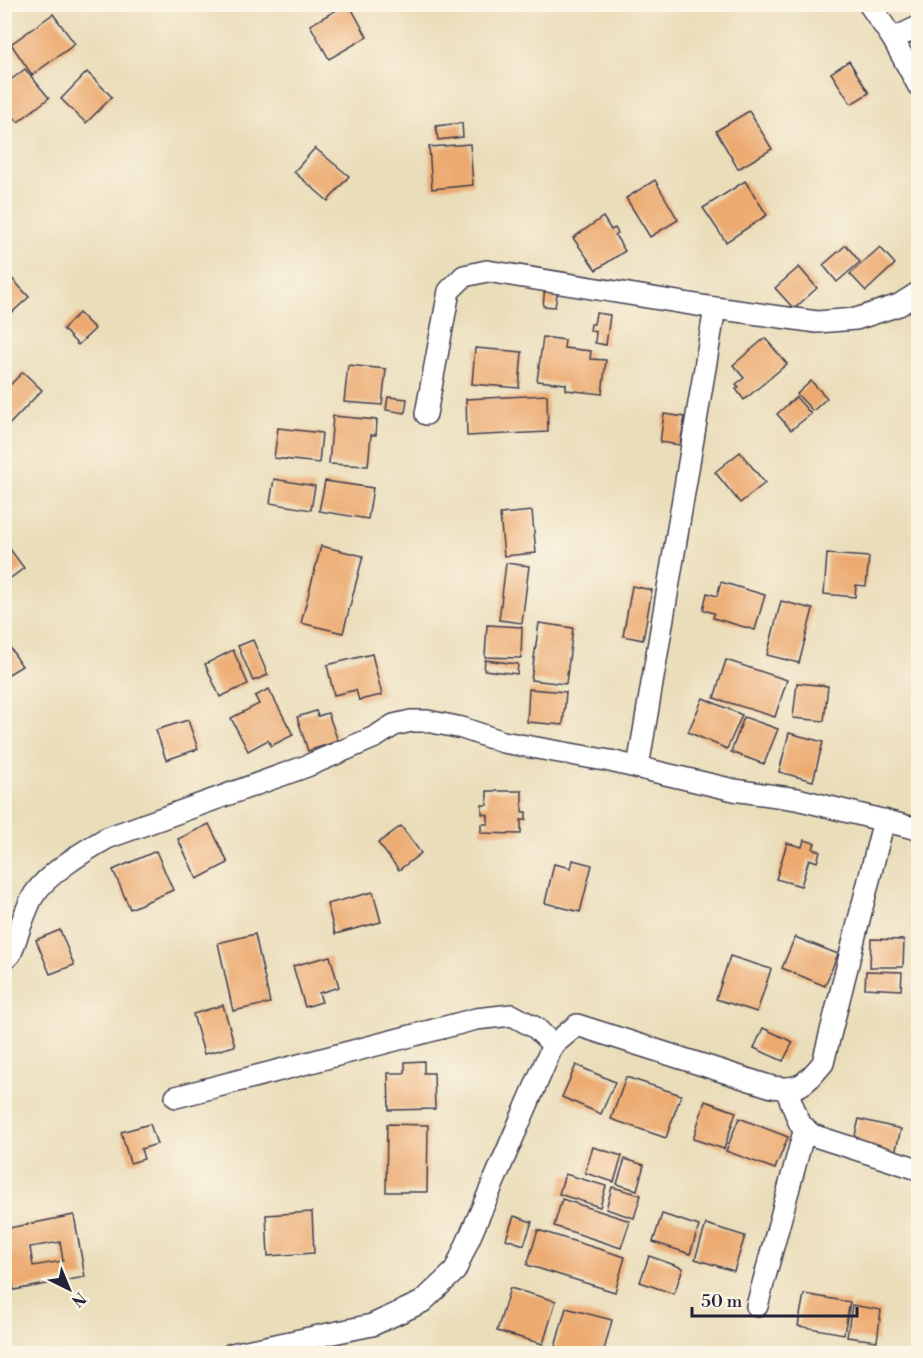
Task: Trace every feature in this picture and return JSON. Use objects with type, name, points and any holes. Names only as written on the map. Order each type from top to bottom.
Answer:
[{"type":"street","points":[[869,4],[893,39],[918,85]]},
{"type":"street","points":[[893,39],[918,27]]},
{"type":"street","points":[[426,414],[449,291],[464,276],[487,271],[817,322],[856,319],[899,305],[918,293]]},
{"type":"street","points":[[638,767],[715,308]]},
{"type":"street","points":[[4,960],[10,953],[32,898],[41,886],[86,849],[107,838],[307,766],[375,737],[394,725],[411,721],[427,721],[462,728],[503,742],[638,767],[734,790],[797,799],[918,829]]},
{"type":"street","points":[[232,1353],[372,1325],[422,1302],[455,1271],[553,1045],[577,1025],[771,1087],[786,1089],[805,1084],[823,1063],[884,820]]},
{"type":"street","points":[[176,1097],[476,1019],[512,1015],[536,1028],[553,1045]]},
{"type":"street","points":[[786,1089],[800,1124],[812,1135],[918,1169]]},
{"type":"street","points":[[757,1306],[805,1128]]},
{"type":"building","points":[[347,4],[367,37],[329,59],[310,25]]},
{"type":"building","points":[[53,14],[75,44],[32,75],[11,44]]},
{"type":"building","points":[[849,61],[869,93],[851,104],[831,73]]},
{"type":"building","points":[[25,69],[49,98],[18,122],[4,105],[4,85]]},
{"type":"building","points":[[87,72],[112,97],[86,123],[61,99]]},
{"type":"building","points":[[749,111],[772,149],[738,169],[716,131]]},
{"type":"building","points":[[462,123],[463,137],[438,140],[436,126]]},
{"type":"building","points":[[470,144],[473,185],[432,189],[429,147]]},
{"type":"building","points":[[315,148],[349,176],[328,201],[294,172]]},
{"type":"building","points":[[655,180],[678,220],[650,237],[626,198]]},
{"type":"building","points":[[745,181],[767,215],[726,242],[703,208]]},
{"type":"building","points":[[603,217],[611,230],[615,228],[618,233],[615,235],[625,251],[596,270],[573,238]]},
{"type":"building","points":[[846,245],[860,262],[837,282],[823,265]]},
{"type":"building","points":[[880,247],[895,264],[866,291],[850,274]]},
{"type":"building","points":[[799,267],[817,288],[794,309],[775,288]]},
{"type":"building","points":[[5,271],[29,297],[7,317],[5,314]]},
{"type":"building","points":[[545,286],[558,288],[555,307],[543,306]]},
{"type":"building","points":[[79,313],[95,329],[78,345],[63,329]]},
{"type":"building","points":[[596,313],[610,315],[606,345],[595,343],[596,332],[590,331]]},
{"type":"building","points":[[543,337],[565,340],[564,348],[591,351],[590,359],[606,360],[602,394],[566,390],[566,384],[537,381]]},
{"type":"building","points":[[765,338],[787,364],[744,400],[736,389],[739,387],[736,384],[744,378],[733,365]]},
{"type":"building","points":[[475,348],[522,352],[519,388],[472,384]]},
{"type":"building","points":[[348,365],[386,369],[382,405],[344,402]]},
{"type":"building","points":[[23,372],[42,390],[4,430],[4,391]]},
{"type":"building","points":[[811,381],[827,398],[813,411],[797,394]]},
{"type":"building","points":[[547,395],[548,432],[467,436],[466,399]]},
{"type":"building","points":[[388,397],[407,399],[405,413],[386,410]]},
{"type":"building","points":[[796,397],[811,414],[791,430],[777,414]]},
{"type":"building","points":[[664,414],[685,417],[680,445],[660,442]]},
{"type":"building","points":[[333,416],[377,420],[376,435],[371,435],[368,466],[329,464]]},
{"type":"building","points":[[278,428],[322,433],[319,463],[274,458]]},
{"type":"building","points":[[740,452],[765,483],[740,503],[715,472]]},
{"type":"building","points":[[274,479],[315,486],[311,510],[270,503]]},
{"type":"building","points":[[325,481],[373,488],[368,519],[319,511]]},
{"type":"building","points":[[532,511],[536,553],[504,556],[500,514]]},
{"type":"building","points":[[7,545],[24,568],[8,580],[4,575],[4,547]]},
{"type":"building","points":[[321,546],[363,556],[343,633],[301,623]]},
{"type":"building","points":[[827,554],[869,557],[866,586],[856,585],[855,597],[824,594]]},
{"type":"building","points":[[506,563],[529,566],[522,623],[499,620]]},
{"type":"building","points":[[721,582],[765,595],[755,630],[713,618],[714,613],[703,610],[707,593],[717,596]]},
{"type":"building","points":[[632,586],[652,590],[643,640],[623,636]]},
{"type":"building","points":[[781,601],[813,609],[799,663],[767,655]]},
{"type":"building","points":[[539,623],[573,628],[566,684],[531,680]]},
{"type":"building","points":[[487,625],[522,627],[521,658],[485,657]]},
{"type":"building","points":[[4,638],[22,666],[4,677]]},
{"type":"building","points":[[253,640],[268,675],[253,681],[238,646]]},
{"type":"building","points":[[233,650],[248,684],[220,697],[205,664]]},
{"type":"building","points":[[372,654],[382,695],[359,700],[356,690],[334,695],[327,665]]},
{"type":"building","points":[[485,660],[518,664],[517,674],[484,670]]},
{"type":"building","points":[[726,660],[787,680],[775,717],[714,698]]},
{"type":"building","points":[[797,683],[828,686],[824,721],[793,718]]},
{"type":"building","points":[[269,689],[293,735],[271,746],[268,740],[248,751],[231,718],[259,704],[255,696]]},
{"type":"building","points":[[529,689],[566,692],[563,725],[527,722]]},
{"type":"building","points":[[703,698],[742,715],[727,749],[688,732]]},
{"type":"building","points":[[316,711],[318,716],[328,713],[338,741],[308,751],[297,717]]},
{"type":"building","points":[[744,717],[778,729],[764,764],[731,752]]},
{"type":"building","points":[[188,720],[198,749],[166,760],[156,730]]},
{"type":"building","points":[[789,733],[823,742],[813,781],[779,772]]},
{"type":"building","points":[[487,791],[522,791],[522,812],[526,812],[526,820],[521,820],[521,834],[481,833],[481,824],[488,824],[488,815],[482,814],[482,805],[487,805]]},
{"type":"building","points":[[209,824],[228,863],[197,879],[178,839]]},
{"type":"building","points":[[401,826],[421,853],[399,870],[378,843]]},
{"type":"building","points":[[804,840],[815,843],[813,849],[820,851],[817,862],[809,859],[801,886],[776,879],[787,843],[802,847]]},
{"type":"building","points":[[156,851],[173,890],[130,909],[113,870]]},
{"type":"building","points":[[573,860],[592,865],[580,912],[545,903],[554,864],[571,868]]},
{"type":"building","points":[[373,892],[381,922],[335,934],[327,904]]},
{"type":"building","points":[[60,930],[74,965],[50,974],[36,940]]},
{"type":"building","points":[[255,934],[270,1003],[233,1011],[218,943]]},
{"type":"building","points":[[795,937],[838,954],[825,986],[782,968]]},
{"type":"building","points":[[871,939],[904,940],[903,967],[870,967]]},
{"type":"building","points":[[330,956],[339,987],[319,993],[322,1002],[305,1007],[293,966]]},
{"type":"building","points":[[730,956],[771,969],[757,1012],[716,999]]},
{"type":"building","points":[[866,971],[902,972],[901,990],[865,988]]},
{"type":"building","points":[[223,1005],[235,1046],[204,1054],[193,1014]]},
{"type":"building","points":[[763,1028],[793,1042],[783,1061],[754,1048]]},
{"type":"building","points":[[424,1061],[424,1073],[434,1073],[435,1109],[389,1110],[388,1073],[405,1073],[405,1062]]},
{"type":"building","points":[[576,1065],[615,1082],[601,1114],[562,1097]]},
{"type":"building","points":[[626,1077],[681,1095],[666,1138],[611,1119]]},
{"type":"building","points":[[705,1101],[736,1112],[724,1149],[693,1139]]},
{"type":"building","points":[[739,1118],[788,1137],[775,1169],[726,1151]]},
{"type":"building","points":[[859,1119],[901,1129],[894,1157],[852,1147]]},
{"type":"building","points":[[150,1124],[157,1144],[141,1149],[144,1159],[130,1163],[121,1132]]},
{"type":"building","points":[[387,1124],[428,1125],[427,1192],[386,1192]]},
{"type":"building","points":[[593,1147],[622,1156],[614,1182],[585,1173]]},
{"type":"building","points":[[625,1159],[644,1165],[637,1190],[617,1184]]},
{"type":"building","points":[[565,1174],[606,1186],[600,1207],[559,1194]]},
{"type":"building","points":[[612,1187],[641,1195],[634,1218],[606,1209]]},
{"type":"building","points":[[562,1199],[630,1221],[621,1248],[554,1226]]},
{"type":"building","points":[[312,1212],[314,1253],[268,1256],[266,1215]]},
{"type":"building","points":[[662,1214],[699,1226],[690,1254],[653,1242]]},
{"type":"building","points":[[74,1215],[85,1277],[14,1290],[4,1229]],"holes":[[[60,1242],[63,1261],[33,1266],[30,1247]]]},
{"type":"building","points":[[514,1216],[532,1222],[524,1245],[506,1239]]},
{"type":"building","points":[[706,1224],[745,1236],[734,1271],[695,1259]]},
{"type":"building","points":[[538,1230],[625,1257],[615,1292],[527,1265]]},
{"type":"building","points":[[649,1256],[683,1268],[674,1294],[640,1282]]},
{"type":"building","points":[[510,1288],[556,1301],[543,1344],[497,1331]]},
{"type":"building","points":[[804,1294],[850,1302],[844,1334],[798,1326]]},
{"type":"building","points":[[852,1305],[881,1310],[877,1341],[847,1337]]},
{"type":"building","points":[[566,1308],[612,1320],[603,1354],[564,1354],[554,1351]]}]
